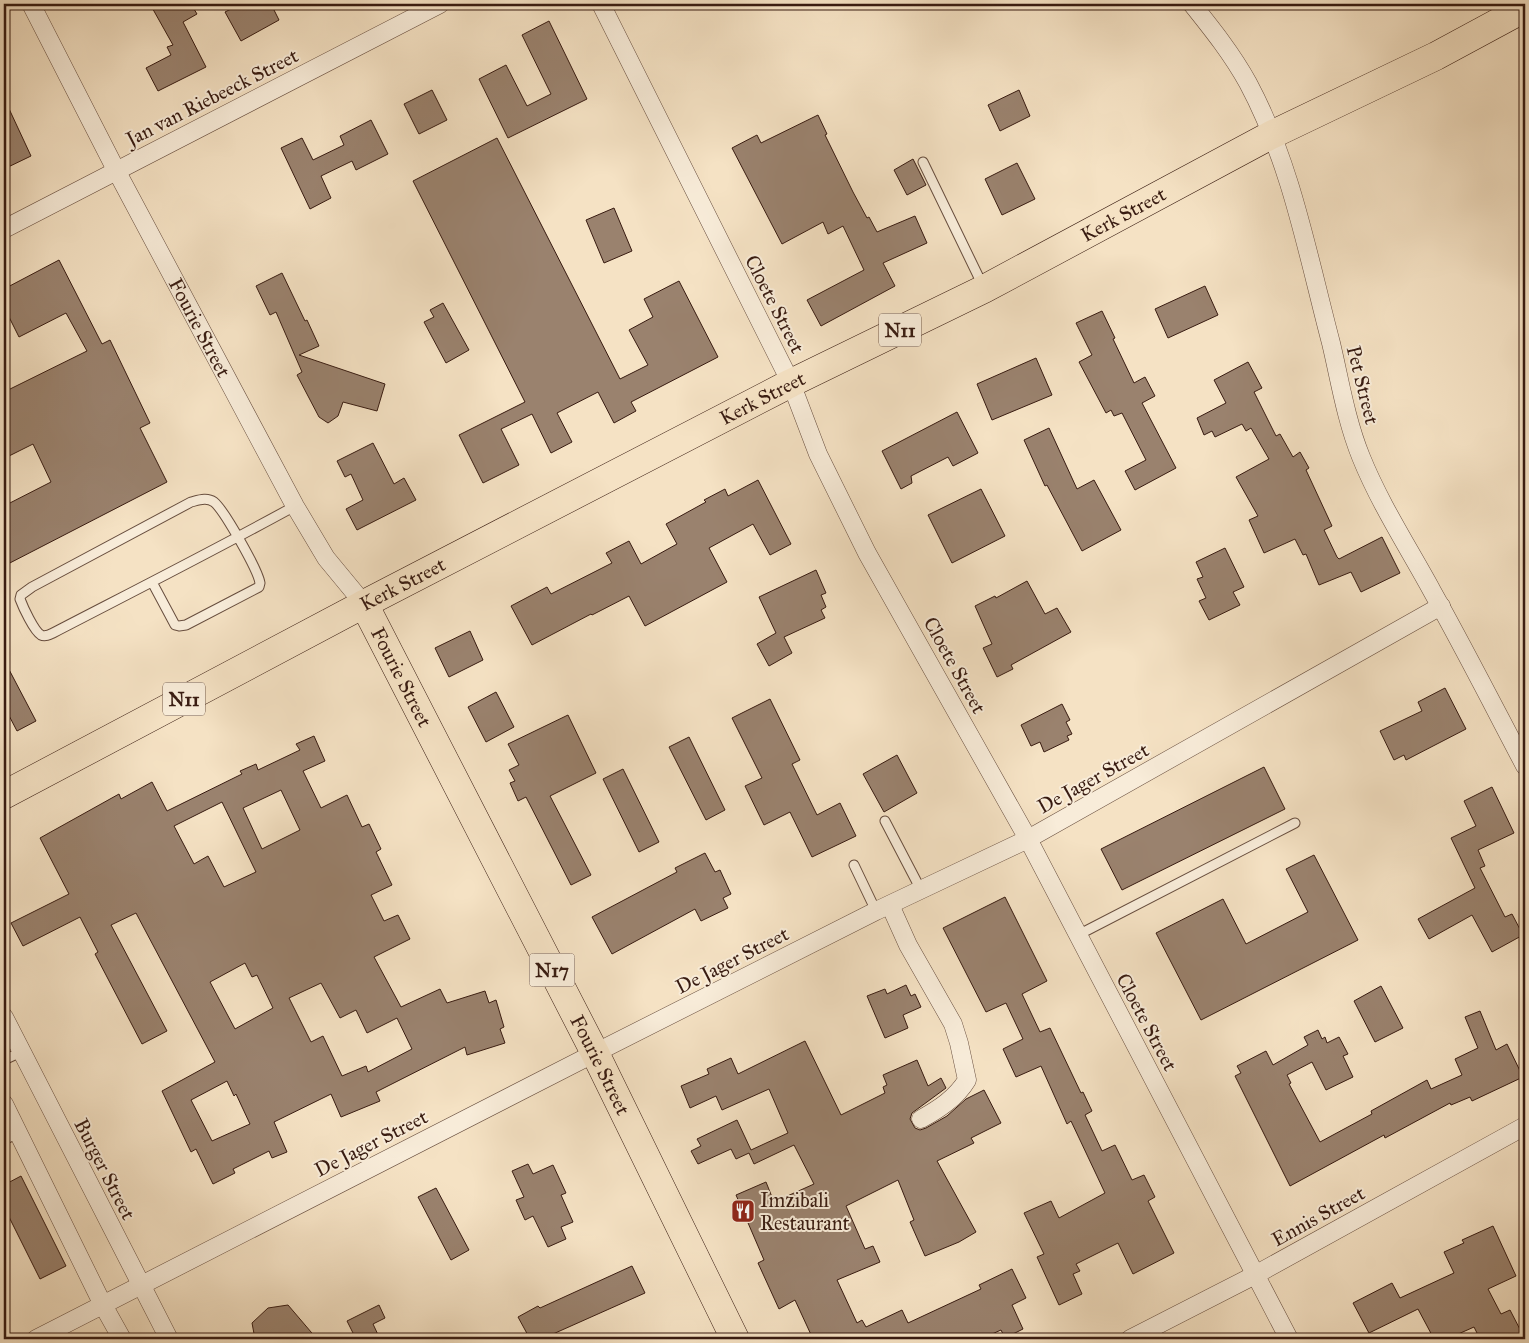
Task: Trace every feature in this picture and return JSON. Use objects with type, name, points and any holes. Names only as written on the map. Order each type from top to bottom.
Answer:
[{"type":"highway","name":"Kerk Street","points":[[4,795],[364,604],[791,383],[984,289],[1271,136],[1436,56],[1525,8]]},
{"type":"highway","name":"Fourie Street","points":[[364,604],[595,1053],[735,1339]]},
{"type":"street","name":"Fourie Street","points":[[31,4],[116,170],[295,506],[326,558],[364,604]]},
{"type":"street","name":"Jan van Riebeeck Street","points":[[4,229],[440,4]]},
{"type":"street","name":"Cloete Street","points":[[601,4],[791,383],[818,454],[867,553],[1028,839],[1289,1339]]},
{"type":"street","name":"Pet Street","points":[[1192,4],[1226,46],[1259,103],[1298,213],[1343,399],[1361,456],[1377,494],[1441,606],[1525,766]]},
{"type":"street","name":"De Jager Street","points":[[36,1339],[595,1053],[883,908],[1028,839],[1441,606]]},
{"type":"street","points":[[883,908],[908,945],[953,1024],[967,1080],[960,1090],[938,1109],[920,1119]]},
{"type":"street","name":"Burger Street","points":[[4,1017],[169,1339]]},
{"type":"street","points":[[4,1104],[11,1136],[122,1339]]},
{"type":"street","name":"Ennis Street","points":[[1130,1339],[1255,1275],[1525,1126]]},
{"type":"lane","points":[[924,162],[984,289]]},
{"type":"lane","points":[[152,582],[175,625],[180,626],[186,625],[259,587],[260,578],[238,538],[214,502],[204,499],[197,500],[32,587],[21,595],[20,599],[36,630],[41,635],[49,636],[152,582],[238,538],[295,506]]},
{"type":"lane","points":[[885,821],[921,890]]},
{"type":"lane","points":[[1078,935],[1295,823]]},
{"type":"lane","points":[[854,866],[883,908]]},
{"type":"lane","points":[[4,1060],[21,1052]]},
{"type":"building","points":[[150,4],[191,4],[197,14],[183,22],[206,67],[158,91],[146,68],[171,55],[167,47],[173,45]]},
{"type":"building","points":[[241,4],[271,4],[279,20],[241,41],[225,12]]},
{"type":"building","points":[[549,21],[587,99],[508,138],[479,79],[506,65],[527,106],[551,94],[522,35]]},
{"type":"building","points":[[432,90],[447,120],[419,134],[404,104]]},
{"type":"building","points":[[1019,90],[1030,116],[1000,131],[988,105]]},
{"type":"building","points":[[4,98],[31,156],[4,169]]},
{"type":"building","points":[[818,115],[827,134],[825,135],[853,192],[877,232],[915,216],[927,243],[883,263],[895,286],[821,326],[807,300],[864,270],[843,226],[828,234],[823,222],[782,244],[732,148],[757,135],[761,143]]},
{"type":"building","points":[[371,120],[388,154],[356,170],[352,161],[321,176],[331,198],[310,209],[281,148],[302,138],[313,160],[344,145],[340,136]]},
{"type":"building","points":[[497,138],[620,379],[648,365],[629,330],[653,317],[644,299],[679,281],[718,357],[631,402],[636,411],[614,423],[598,392],[557,413],[572,442],[551,453],[532,414],[501,429],[519,465],[483,483],[459,435],[525,402],[413,181]]},
{"type":"building","points":[[913,159],[926,185],[907,195],[894,170]]},
{"type":"building","points":[[1017,163],[1035,199],[1002,215],[985,179]]},
{"type":"building","points":[[614,208],[632,251],[604,263],[586,220]]},
{"type":"building","points":[[59,260],[102,344],[110,340],[150,423],[140,428],[167,482],[4,566],[4,506],[51,482],[33,444],[9,456],[4,446],[4,392],[87,351],[66,313],[19,337],[4,307],[4,289]]},
{"type":"building","points":[[282,273],[319,346],[299,355],[385,384],[377,411],[343,402],[338,416],[328,423],[319,417],[297,375],[302,372],[276,312],[270,315],[256,286]]},
{"type":"building","points":[[1205,286],[1218,315],[1168,338],[1155,309]]},
{"type":"building","points":[[443,303],[469,350],[446,363],[424,322],[434,317],[430,310]]},
{"type":"building","points":[[1102,311],[1134,383],[1145,377],[1155,396],[1142,403],[1176,468],[1135,490],[1125,471],[1146,460],[1122,413],[1114,416],[1111,410],[1106,413],[1079,362],[1092,355],[1076,323]]},
{"type":"building","points":[[1036,358],[1052,395],[992,420],[977,384]]},
{"type":"building","points":[[1248,362],[1262,388],[1254,392],[1276,436],[1280,434],[1293,457],[1300,452],[1309,468],[1306,470],[1332,526],[1324,530],[1337,557],[1339,559],[1382,537],[1400,573],[1361,592],[1351,572],[1319,585],[1306,554],[1303,555],[1295,539],[1264,553],[1249,520],[1258,516],[1236,477],[1269,459],[1251,428],[1246,431],[1242,424],[1215,437],[1212,431],[1204,435],[1197,418],[1226,403],[1214,380]]},
{"type":"building","points":[[957,412],[978,453],[953,466],[948,457],[911,476],[912,483],[901,489],[882,451]]},
{"type":"building","points":[[1049,428],[1077,489],[1094,480],[1121,530],[1082,551],[1047,485],[1045,486],[1024,440]]},
{"type":"building","points":[[373,443],[394,484],[404,478],[416,500],[357,530],[346,509],[363,500],[351,474],[345,477],[337,461]]},
{"type":"building","points":[[758,480],[791,544],[770,555],[753,524],[709,548],[727,582],[645,626],[629,596],[532,645],[511,606],[547,587],[551,594],[612,563],[606,553],[629,541],[641,564],[677,544],[666,524],[725,489],[728,496]]},
{"type":"building","points":[[981,489],[1005,536],[952,563],[928,515]]},
{"type":"building","points":[[1225,548],[1244,587],[1233,592],[1240,605],[1209,620],[1199,601],[1206,598],[1197,579],[1203,577],[1196,562]]},
{"type":"building","points":[[816,570],[826,593],[821,595],[826,607],[821,610],[825,618],[784,637],[792,653],[769,666],[757,644],[776,633],[759,597]]},
{"type":"building","points":[[1027,581],[1045,614],[1057,608],[1071,632],[1011,665],[1013,669],[997,677],[983,648],[992,644],[975,606],[995,596],[996,598]]},
{"type":"building","points":[[470,631],[483,660],[449,677],[435,648]]},
{"type":"building","points":[[4,660],[36,721],[17,731],[4,706]]},
{"type":"building","points":[[1445,688],[1466,729],[1406,760],[1404,755],[1394,760],[1380,731],[1422,711],[1418,702]]},
{"type":"building","points":[[496,692],[514,727],[486,742],[468,707]]},
{"type":"building","points":[[770,699],[800,760],[792,764],[817,815],[840,803],[856,836],[812,857],[790,812],[764,825],[745,786],[762,778],[732,718]]},
{"type":"building","points":[[1062,704],[1070,720],[1066,722],[1072,734],[1067,736],[1069,740],[1044,752],[1040,742],[1031,746],[1021,725]]},
{"type":"building","points":[[568,715],[596,773],[550,796],[591,875],[571,885],[526,797],[518,801],[510,783],[515,781],[509,770],[519,765],[508,744]]},
{"type":"building","points":[[314,736],[325,761],[303,771],[321,808],[347,795],[362,827],[369,824],[381,849],[376,852],[392,885],[371,895],[384,921],[398,915],[410,939],[374,957],[401,1007],[440,989],[447,1003],[485,991],[489,1003],[496,1000],[504,1027],[500,1029],[505,1043],[467,1055],[465,1047],[376,1092],[380,1101],[341,1117],[331,1094],[274,1122],[287,1152],[272,1158],[269,1151],[233,1169],[235,1173],[213,1184],[196,1149],[191,1152],[162,1091],[215,1062],[136,913],[111,925],[167,1031],[142,1044],[95,954],[98,952],[80,917],[23,946],[11,923],[69,894],[40,838],[119,794],[121,799],[152,782],[167,811],[242,774],[240,771],[256,764],[258,770],[300,750],[296,744]],"holes":[[[281,790],[300,830],[262,849],[243,808]],[[222,802],[256,872],[224,887],[208,856],[194,864],[174,826]],[[245,963],[252,977],[257,975],[273,1008],[235,1029],[210,982]],[[321,983],[340,1018],[356,1010],[367,1033],[397,1018],[412,1049],[368,1072],[366,1066],[342,1076],[323,1036],[311,1042],[289,998]],[[227,1081],[234,1096],[236,1094],[250,1124],[212,1141],[191,1100]]]},
{"type":"building","points":[[689,737],[725,810],[706,820],[669,747]]},
{"type":"building","points":[[897,755],[917,793],[884,812],[863,774]]},
{"type":"building","points":[[1264,767],[1285,809],[1122,890],[1101,849]]},
{"type":"building","points":[[623,769],[659,842],[639,852],[603,779]]},
{"type":"building","points":[[1492,787],[1514,833],[1478,850],[1485,866],[1480,868],[1505,917],[1512,914],[1523,935],[1492,952],[1472,915],[1429,939],[1418,919],[1475,888],[1451,838],[1476,826],[1464,801]]},
{"type":"building","points":[[705,853],[715,872],[720,870],[731,894],[723,898],[728,908],[701,921],[695,909],[612,954],[592,917],[677,872],[675,868]]},
{"type":"building","points":[[1314,855],[1358,940],[1201,1020],[1156,933],[1223,899],[1246,944],[1308,912],[1286,869]]},
{"type":"building","points":[[1005,897],[1047,981],[1022,994],[1040,1032],[1050,1028],[1081,1093],[1083,1092],[1092,1111],[1085,1115],[1102,1151],[1115,1145],[1132,1180],[1144,1175],[1155,1197],[1148,1201],[1174,1253],[1133,1274],[1118,1243],[1076,1264],[1080,1271],[1073,1274],[1082,1294],[1059,1305],[1037,1257],[1044,1254],[1024,1213],[1051,1201],[1059,1218],[1105,1193],[1071,1121],[1067,1124],[1041,1066],[1016,1077],[1003,1049],[1023,1039],[1006,1003],[986,1012],[943,928]]},
{"type":"building","points":[[906,985],[911,996],[915,994],[921,1007],[903,1015],[908,1028],[885,1038],[867,996],[885,989],[887,994]]},
{"type":"building","points":[[1381,986],[1403,1028],[1375,1042],[1354,1001]]},
{"type":"building","points":[[1480,1011],[1496,1050],[1507,1044],[1523,1077],[1472,1101],[1470,1097],[1451,1105],[1450,1103],[1385,1138],[1384,1135],[1290,1186],[1235,1076],[1241,1073],[1237,1066],[1266,1051],[1273,1065],[1308,1045],[1304,1037],[1318,1030],[1322,1039],[1325,1037],[1327,1043],[1339,1037],[1348,1054],[1343,1056],[1353,1077],[1326,1090],[1312,1062],[1287,1075],[1291,1083],[1289,1084],[1320,1142],[1372,1114],[1371,1111],[1427,1080],[1431,1089],[1462,1075],[1455,1059],[1478,1048],[1465,1017]]},
{"type":"building","points":[[805,1041],[841,1115],[885,1093],[883,1087],[887,1085],[883,1075],[917,1060],[928,1086],[941,1078],[946,1088],[912,1113],[910,1119],[915,1128],[920,1130],[926,1128],[947,1116],[966,1099],[984,1090],[1001,1123],[971,1138],[974,1143],[937,1161],[976,1232],[959,1242],[925,1256],[910,1222],[914,1220],[898,1180],[846,1206],[865,1249],[873,1246],[880,1262],[837,1280],[857,1323],[862,1320],[866,1327],[902,1310],[908,1323],[981,1289],[979,1285],[1012,1269],[1026,1298],[1012,1305],[1023,1329],[1005,1338],[1001,1330],[981,1339],[813,1339],[795,1300],[779,1309],[758,1263],[764,1260],[736,1195],[766,1182],[774,1202],[814,1184],[794,1145],[754,1164],[749,1153],[736,1159],[731,1149],[698,1164],[691,1151],[701,1146],[697,1139],[737,1120],[751,1150],[788,1133],[769,1089],[722,1110],[716,1096],[690,1108],[681,1086],[709,1074],[707,1069],[731,1058],[738,1074]]},
{"type":"building","points":[[528,1164],[533,1174],[553,1165],[566,1193],[561,1195],[573,1222],[561,1227],[566,1239],[548,1247],[533,1216],[525,1220],[516,1200],[524,1197],[512,1171]]},
{"type":"building","points":[[21,1176],[66,1266],[40,1279],[4,1207],[4,1185]]},
{"type":"building","points":[[436,1188],[469,1250],[451,1260],[418,1197]]},
{"type":"building","points":[[1493,1226],[1516,1276],[1488,1289],[1501,1314],[1510,1310],[1525,1339],[1480,1339],[1474,1327],[1447,1339],[1434,1339],[1418,1309],[1369,1333],[1353,1303],[1392,1283],[1400,1298],[1454,1273],[1444,1252],[1464,1243],[1462,1240]]},
{"type":"building","points":[[632,1266],[645,1293],[553,1334],[556,1339],[530,1339],[518,1317],[538,1306],[540,1308]]},
{"type":"building","points":[[288,1305],[317,1339],[255,1339],[252,1323],[268,1308]]},
{"type":"building","points":[[379,1305],[385,1318],[373,1324],[380,1339],[356,1339],[347,1321]]},
{"type":"place","name":"Imzibali Restaurant","points":[[743,1211]]}]
